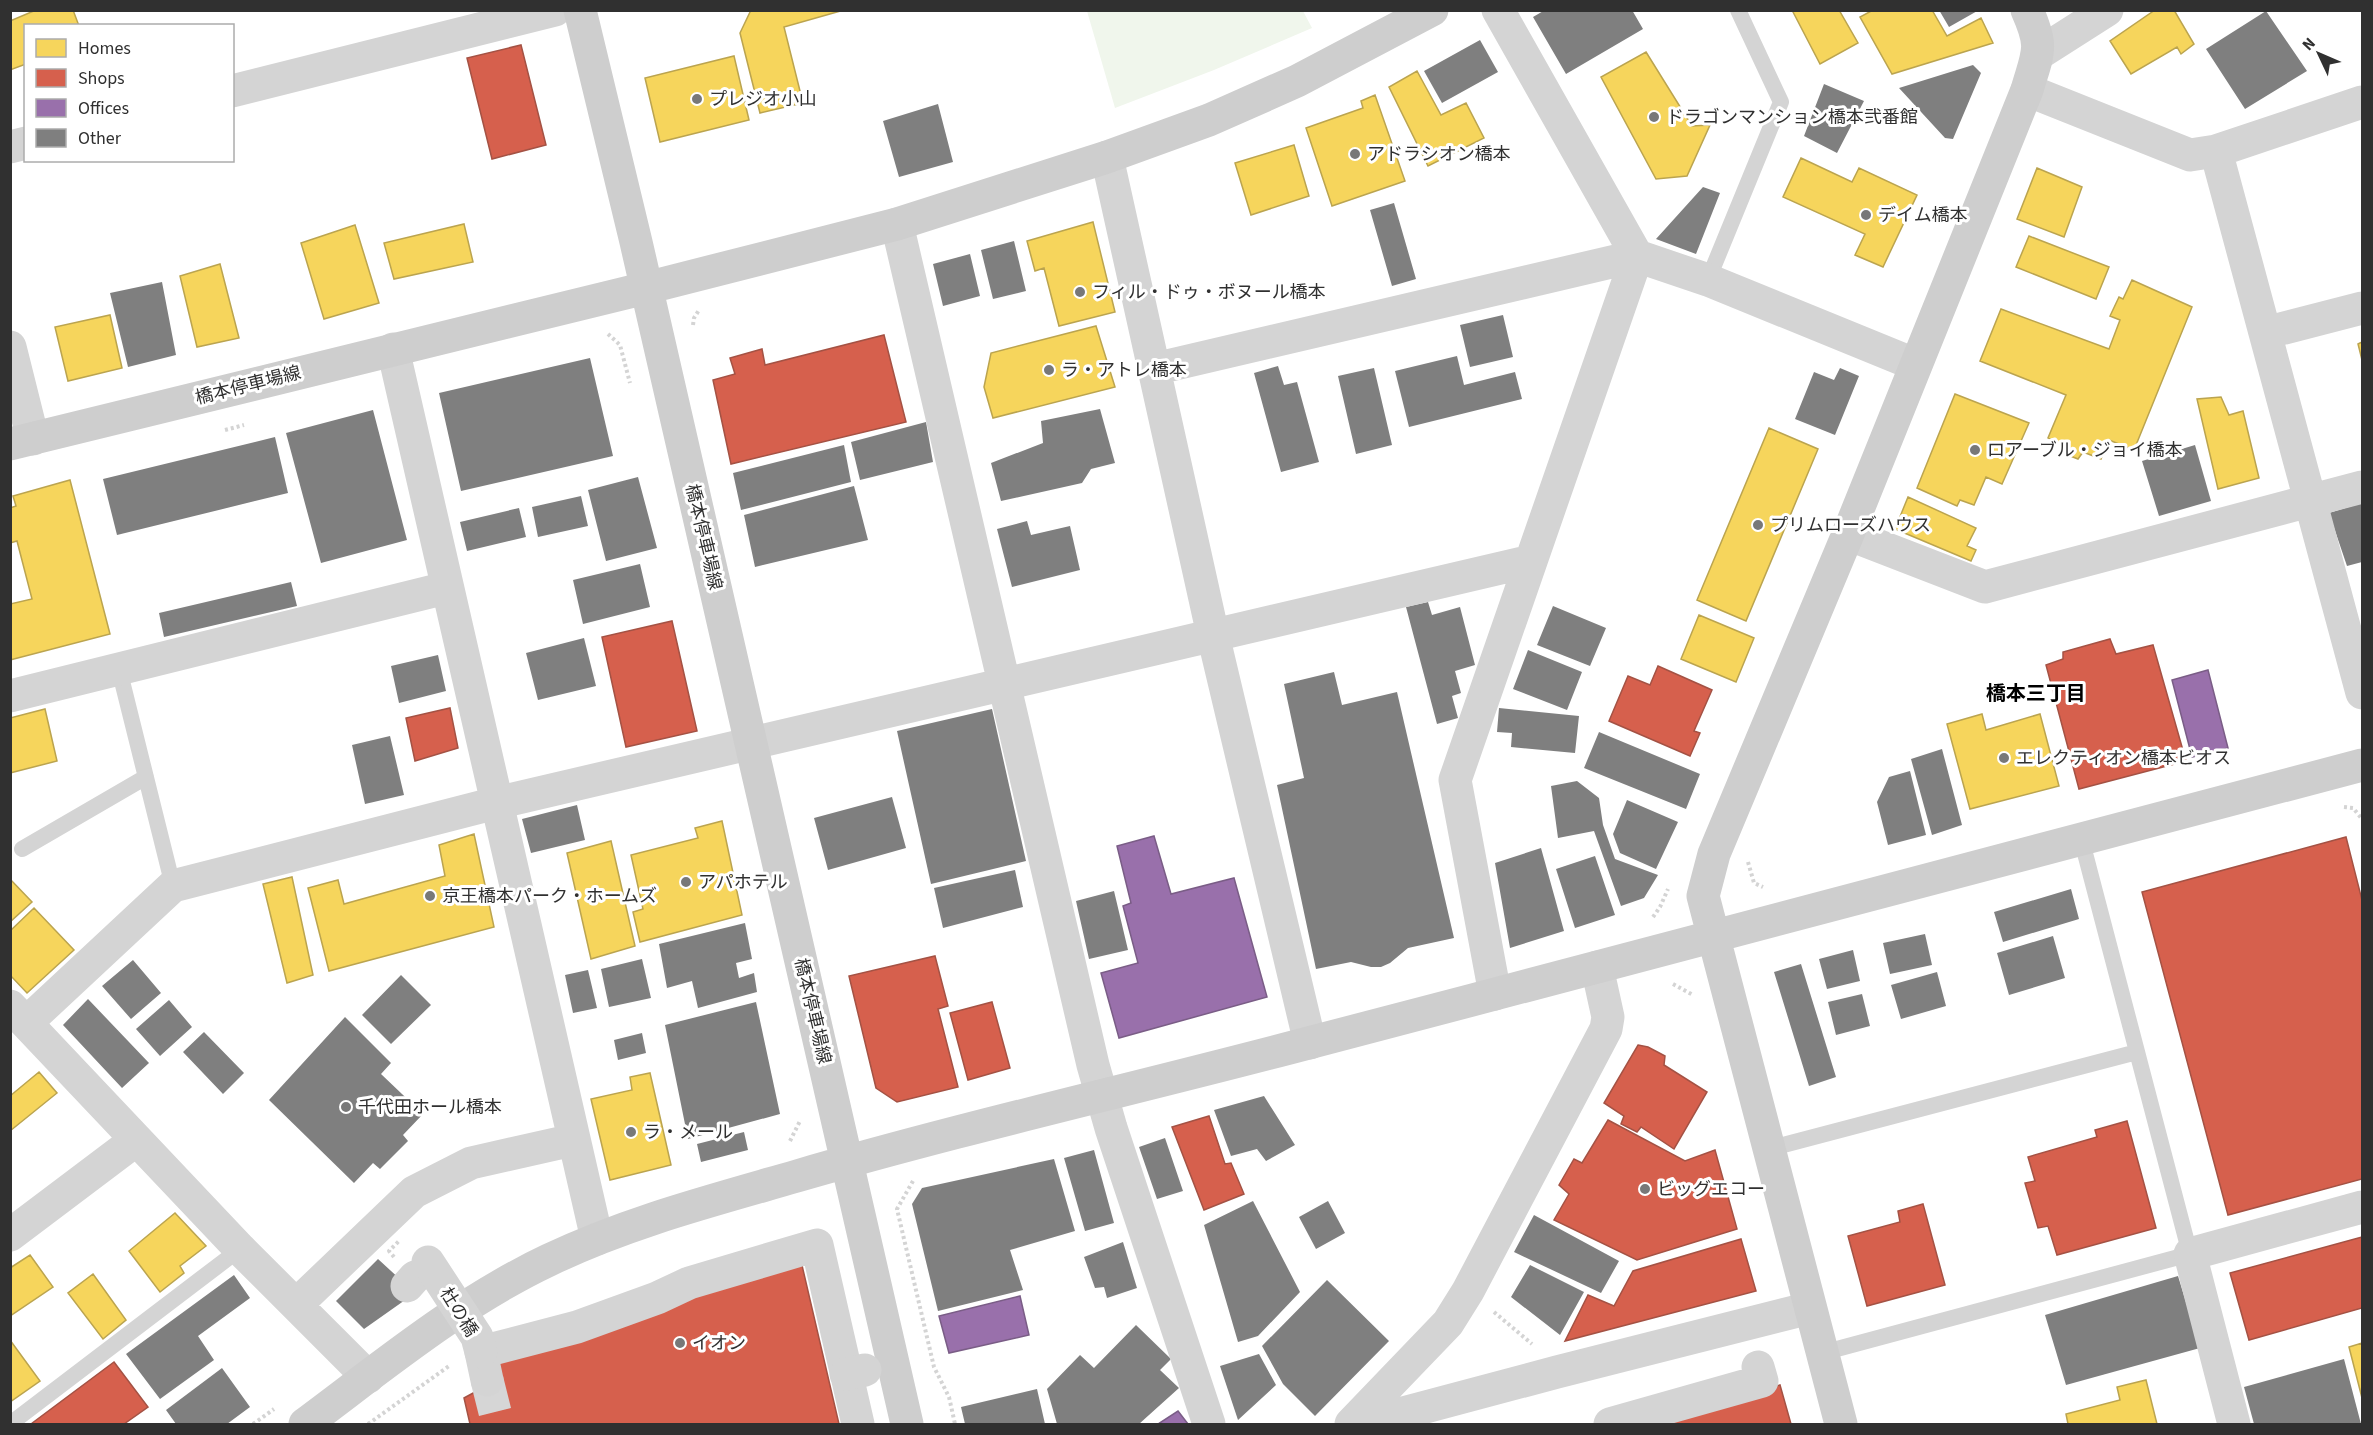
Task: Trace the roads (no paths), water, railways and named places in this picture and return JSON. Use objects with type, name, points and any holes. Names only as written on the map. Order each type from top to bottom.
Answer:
[{"type":"street","points":[[234,90],[555,10]]},
{"type":"street","points":[[580,10],[646,288],[897,224],[1107,157],[1209,120],[1286,86],[1432,10]]},
{"type":"street","points":[[1495,994],[1455,780],[1637,256],[1498,10]]},
{"type":"street","points":[[1841,1425],[1703,896],[1714,854],[1848,534],[1914,364],[2027,90],[2038,54],[2037,33],[2027,10]]},
{"type":"street","points":[[2038,54],[2107,10]]},
{"type":"street","points":[[2027,90],[2190,156],[2216,151],[2362,102]]},
{"type":"street","points":[[2216,151],[2362,693]]},
{"type":"street","points":[[1107,157],[1213,635],[1310,1043]]},
{"type":"street","points":[[897,224],[1102,1095],[1209,1425]]},
{"type":"street","points":[[1154,369],[1637,256],[1708,280],[1914,364]]},
{"type":"street","name":"橋本停車場線","points":[[22,441],[646,288],[907,1425]]},
{"type":"street","points":[[2265,333],[2362,308]]},
{"type":"street","points":[[10,347],[22,441]]},
{"type":"street","points":[[393,349],[597,1239]]},
{"type":"street","points":[[1848,534],[1985,587],[2362,487]]},
{"type":"street","points":[[368,1377],[240,1249],[136,1140],[16,1022],[173,886],[496,803],[1531,561]]},
{"type":"street","points":[[10,696],[446,588]]},
{"type":"street","points":[[305,1425],[471,1304],[547,1260],[597,1239],[684,1208],[847,1161],[1310,1043],[1658,949],[1712,937],[2362,765]]},
{"type":"street","points":[[1351,1425],[1438,1335],[1468,1291],[1606,1029],[1608,1017],[1597,967]]},
{"type":"street","points":[[10,1235],[136,1140]]},
{"type":"street","points":[[297,1304],[414,1192],[471,1163],[573,1140]]},
{"type":"street","points":[[2234,1425],[2190,1254],[2362,1208]]},
{"type":"street","name":"杜の橋","points":[[421,1270],[477,1336],[484,1366],[577,1327],[657,1298],[689,1283],[798,1243],[817,1245],[855,1372],[858,1425]]},
{"type":"street","points":[[1362,1425],[1557,1372],[1810,1308]]},
{"type":"street","points":[[1610,1425],[1762,1382],[1758,1367]]},
{"type":"lane","points":[[1708,280],[1782,102],[1738,10]]},
{"type":"lane","points":[[119,669],[173,886]]},
{"type":"lane","points":[[22,849],[146,777]]},
{"type":"lane","points":[[1822,1353],[2190,1254],[2081,838]]},
{"type":"lane","points":[[1768,1149],[2137,1052]]},
{"type":"lane","points":[[10,1424],[240,1249]]},
{"type":"tunnel","points":[[487,1380],[498,1424]]},
{"type":"place","name":"プレジオ小山","points":[[697,99]]},
{"type":"place","name":"ドラゴンマンション橋本弐番館","points":[[1654,117]]},
{"type":"place","name":"アドラシオン橋本","points":[[1355,154]]},
{"type":"place","name":"デイム橋本","points":[[1866,215]]},
{"type":"place","name":"フィル・ドゥ・ボヌール橋本","points":[[1080,292]]},
{"type":"place","name":"ラ・アトレ橋本","points":[[1049,370]]},
{"type":"place","name":"ロアーブル・ジョイ橋本","points":[[1975,450]]},
{"type":"place","name":"プリムローズハウス","points":[[1758,525]]},
{"type":"place","name":"エレクティオン橋本ビオス","points":[[2004,758]]},
{"type":"place","name":"アパホテル","points":[[686,882]]},
{"type":"place","name":"京王橋本パーク・ホームズ","points":[[430,896]]},
{"type":"place","name":"千代田ホール橋本","points":[[346,1107]]},
{"type":"place","name":"ラ・メール","points":[[631,1132]]},
{"type":"place","name":"ビッグエコー","points":[[1645,1189]]},
{"type":"place","name":"イオン","points":[[680,1343]]},
{"type":"district","name":"橋本三丁目","points":[[2036,693]]}]
